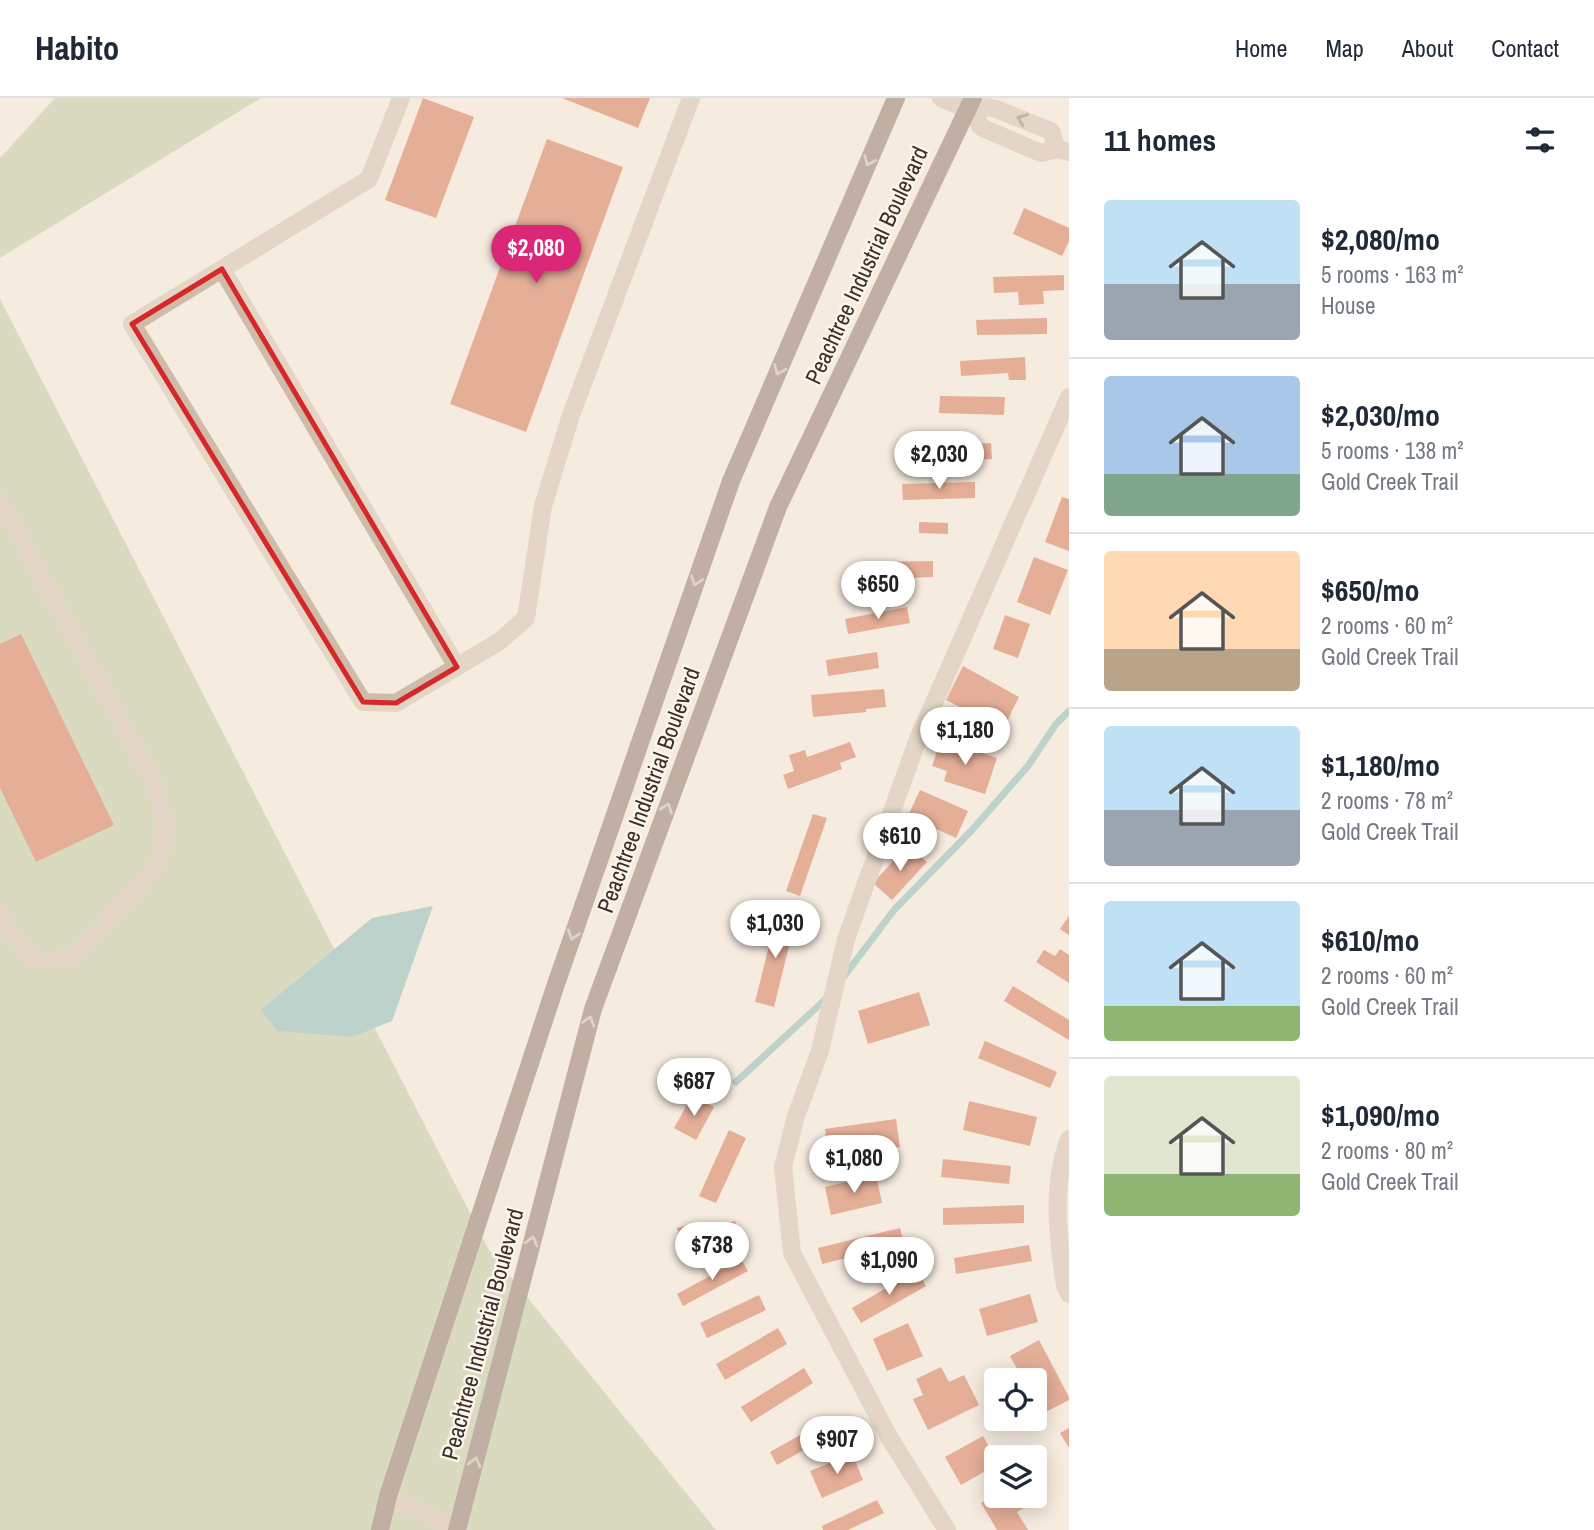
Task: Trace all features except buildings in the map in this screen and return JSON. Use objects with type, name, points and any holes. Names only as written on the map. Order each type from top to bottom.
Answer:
[{"type":"main road","name":"Peachtree Industrial Boulevard","points":[[380,1530],[388,1496],[558,976],[731,481],[896,98]]},
{"type":"main road","name":"Peachtree Industrial Boulevard","points":[[458,1529],[593,1009],[778,507],[972,106]]},
{"type":"street","points":[[401,98],[369,179],[132,324],[363,702],[396,703],[500,641],[526,618],[543,506],[570,415],[691,98]]},
{"type":"street","points":[[941,98],[972,106],[980,126],[1041,153],[1063,150]]},
{"type":"street","points":[[222,269],[457,667]]},
{"type":"street","points":[[947,1530],[889,1437],[792,1252],[783,1167],[796,1116],[820,1051],[846,939],[918,739],[1069,397]]},
{"type":"street","points":[[0,501],[155,784],[167,830],[156,867],[72,959],[36,960],[11,934],[0,914]]},
{"type":"street","points":[[1069,1139],[1062,1157],[1057,1230],[1065,1286],[1069,1294]]},
{"type":"street","points":[[388,1496],[458,1529]]},
{"type":"highlighted area","points":[[222,269],[457,667],[396,703],[363,702],[132,324]]},
{"type":"green space","points":[[55,98],[261,98],[0,258],[0,158]]},
{"type":"green space","points":[[0,299],[489,1250],[716,1530],[0,1530]]},
{"type":"water","points":[[433,906],[392,1021],[352,1037],[277,1031],[261,1010],[372,918]]},
{"type":"waterway","points":[[842,979],[894,910],[972,830],[1028,766],[1056,724],[1069,711]]},
{"type":"waterway","points":[[736,1082],[828,997]]}]
